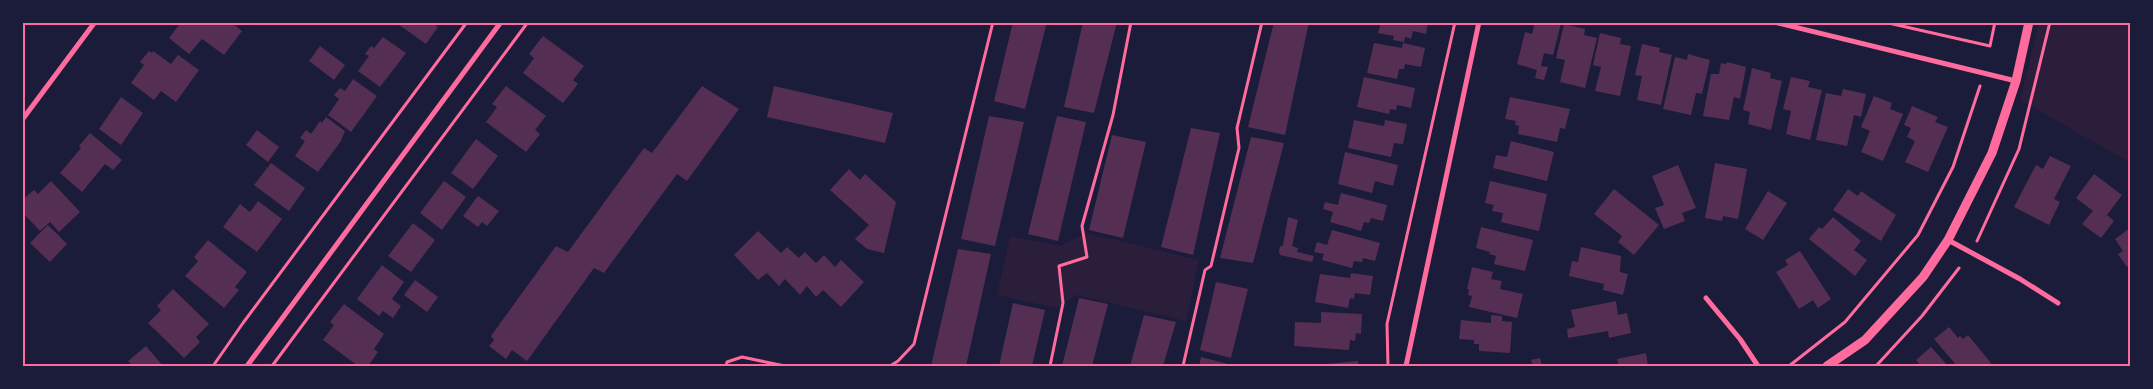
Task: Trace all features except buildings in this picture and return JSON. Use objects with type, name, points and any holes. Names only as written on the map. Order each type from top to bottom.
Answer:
[{"type":"street","points":[[22,120],[95,22]]},
{"type":"street","points":[[247,366],[502,22]]},
{"type":"street","points":[[1406,366],[1479,22]]},
{"type":"street","points":[[1774,22],[2016,80]]},
{"type":"street","points":[[1827,366],[1864,340],[1924,277],[1948,240],[1992,153],[2016,80],[2029,22]]},
{"type":"street","points":[[1948,240],[2020,279],[2058,303]]},
{"type":"street","points":[[1706,298],[1740,338],[1758,366]]},
{"type":"path","points":[[213,366],[248,315],[467,22]]},
{"type":"path","points":[[272,366],[528,22]]},
{"type":"path","points":[[890,366],[898,361],[914,344],[993,22]]},
{"type":"path","points":[[1050,366],[1063,303],[1059,266],[1087,257],[1082,226],[1113,115],[1131,22]]},
{"type":"path","points":[[1183,366],[1205,270],[1211,266],[1239,148],[1236,128],[1262,22]]},
{"type":"path","points":[[1388,366],[1388,324],[1455,22]]},
{"type":"path","points":[[1884,22],[1990,46],[1995,22]]},
{"type":"path","points":[[1977,241],[2019,148],[2050,22]]},
{"type":"path","points":[[1789,366],[1845,322],[1918,235],[1954,167],[1980,86]]},
{"type":"path","points":[[1876,366],[1922,316],[1958,268]]},
{"type":"path","points":[[726,366],[727,362],[742,358],[786,366]]},
{"type":"shaded area","points":[[2039,23],[2130,23],[2130,163],[2020,100]]},
{"type":"shaded area","points":[[1086,233],[1199,260],[1186,321],[1077,295],[1056,308],[997,295],[1010,236],[1060,246]]}]
